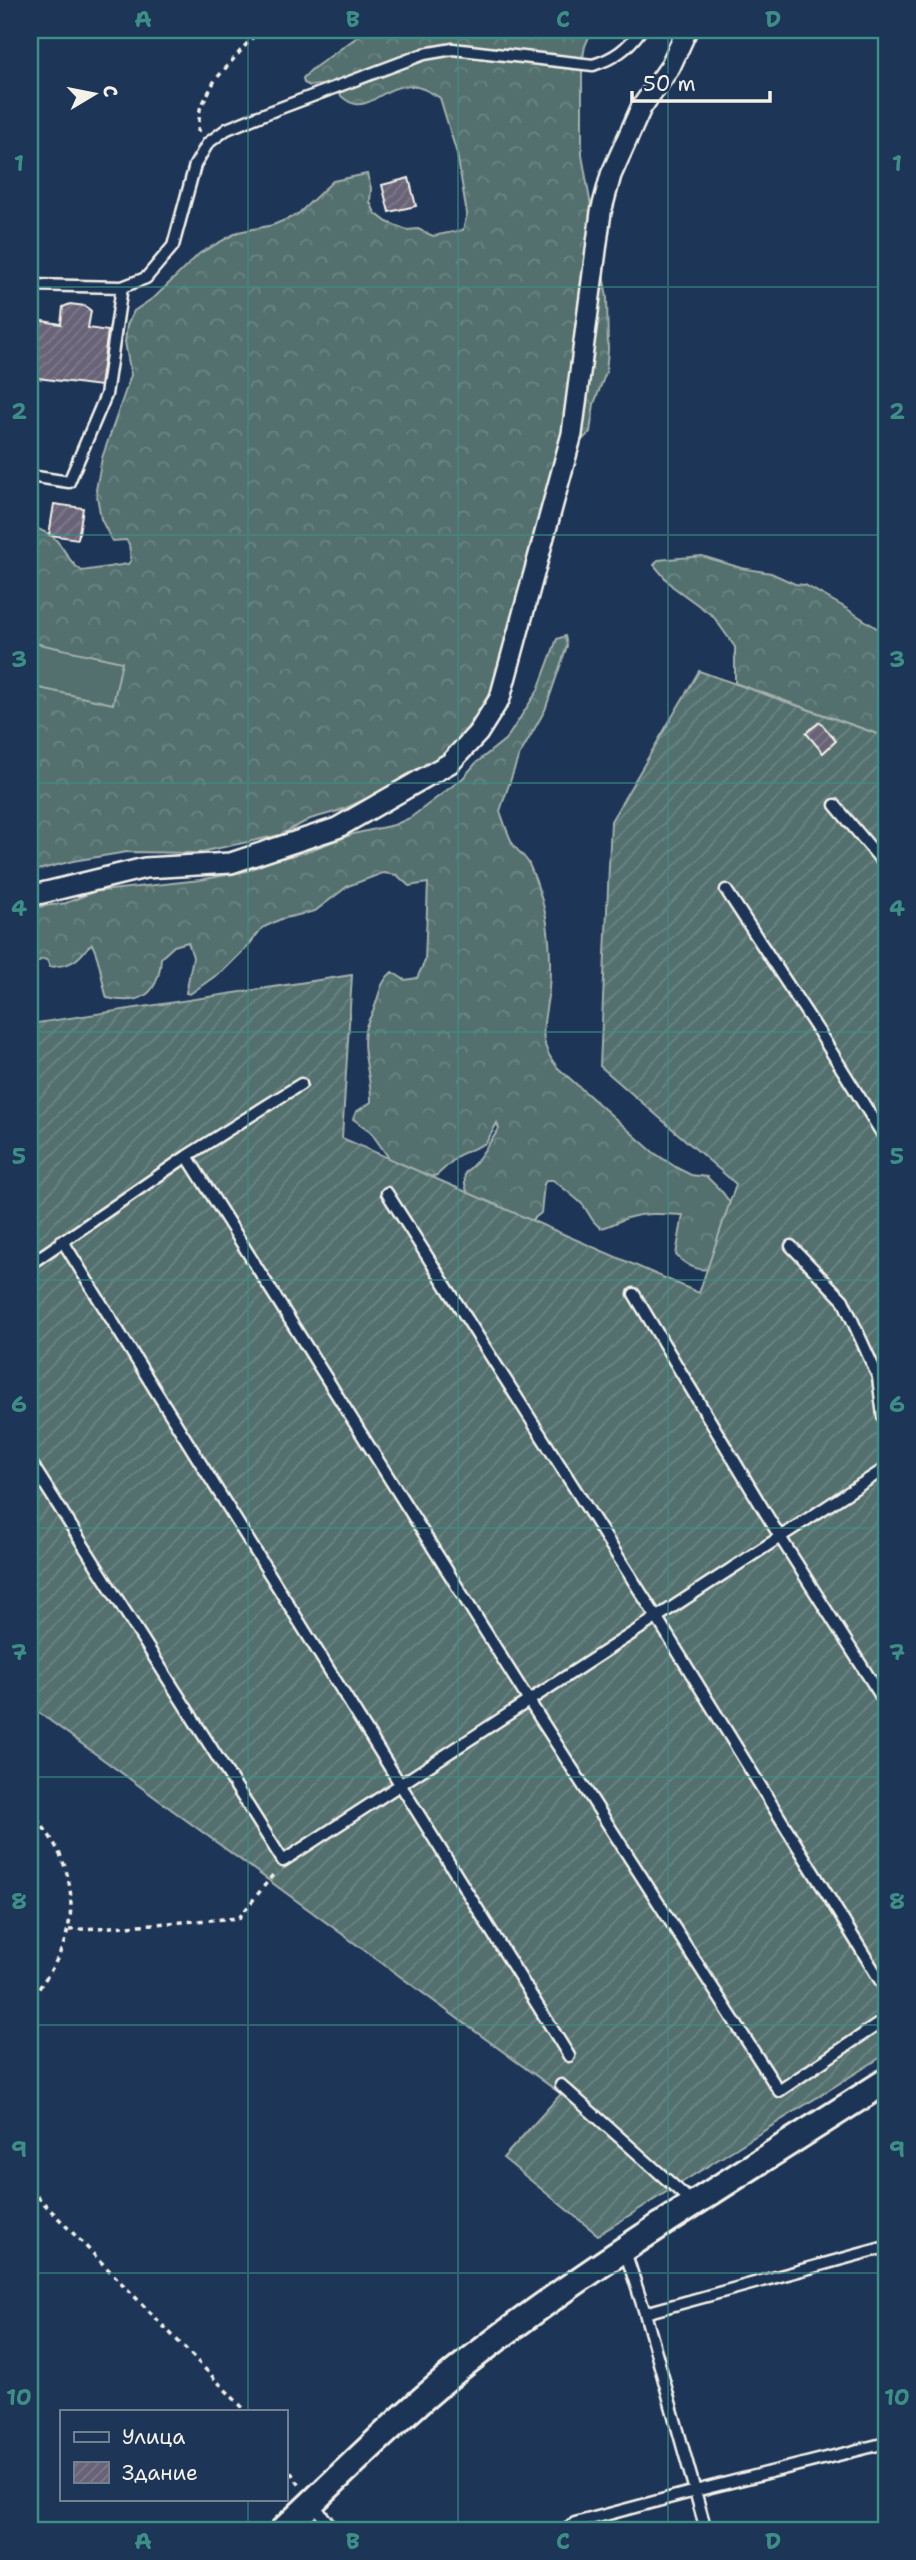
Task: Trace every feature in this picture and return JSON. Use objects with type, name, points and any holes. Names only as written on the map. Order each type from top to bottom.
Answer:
[{"type":"street","points":[[30,896],[145,867],[231,863],[337,828],[450,763],[478,733],[500,698],[572,434],[601,212],[611,175],[641,108],[670,67],[687,30]]},
{"type":"street","points":[[283,2530],[398,2420],[479,2353],[551,2300],[886,2081]]},
{"type":"lane","points":[[30,285],[122,288],[146,278],[173,246],[195,166],[208,143],[227,129],[424,54],[453,49],[593,65],[612,59],[628,47],[641,30]]},
{"type":"lane","points":[[30,475],[69,482],[106,395],[122,288]]},
{"type":"lane","points":[[835,806],[886,866]]},
{"type":"lane","points":[[726,891],[886,1140]]},
{"type":"lane","points":[[30,1264],[187,1156],[301,1084]]},
{"type":"lane","points":[[187,1156],[529,1701],[779,2091],[886,2019]]},
{"type":"lane","points":[[387,1193],[657,1618],[886,1990]]},
{"type":"lane","points":[[62,1240],[569,2056]]},
{"type":"lane","points":[[791,1246],[843,1300],[878,1377],[886,1421]]},
{"type":"lane","points":[[634,1294],[780,1537],[886,1704]]},
{"type":"lane","points":[[30,1461],[284,1861],[886,1468]]},
{"type":"lane","points":[[561,2085],[694,2205]]},
{"type":"lane","points":[[645,2313],[886,2247]]},
{"type":"lane","points":[[625,2251],[706,2530]]},
{"type":"lane","points":[[566,2530],[575,2523],[886,2443]]},
{"type":"lane","points":[[312,2503],[334,2530]]},
{"type":"path","points":[[195,166],[200,109],[215,80],[259,30]]},
{"type":"path","points":[[30,1812],[48,1830],[64,1859],[72,1894],[69,1930],[56,1961],[30,2002]]},
{"type":"path","points":[[69,1930],[239,1918],[284,1861]]},
{"type":"path","points":[[30,2189],[245,2410]]},
{"type":"green space","points":[[367,30],[592,30],[582,63],[582,155],[607,297],[606,372],[594,404],[590,432],[576,446],[508,665],[460,739],[423,772],[342,810],[310,819],[280,835],[196,853],[127,852],[30,872],[30,524],[52,536],[82,571],[128,564],[131,560],[129,544],[126,540],[112,541],[101,519],[96,490],[102,458],[131,375],[125,342],[127,325],[134,311],[156,296],[200,253],[238,232],[273,225],[297,215],[333,181],[367,174],[371,188],[370,202],[375,213],[387,222],[407,230],[418,229],[433,236],[463,230],[467,214],[457,154],[440,98],[421,88],[409,86],[397,87],[361,104],[352,103],[342,97],[331,84],[310,86],[304,83],[303,78],[311,70]]},
{"type":"green space","points":[[702,556],[741,568],[771,573],[795,584],[805,585],[886,634],[886,737],[735,683],[735,647],[713,616],[672,586],[654,565],[658,560]]},
{"type":"green space","points":[[565,636],[567,646],[545,710],[518,758],[500,811],[514,846],[528,862],[546,916],[550,964],[543,1030],[546,1048],[558,1068],[653,1152],[691,1175],[707,1177],[723,1193],[732,1206],[720,1268],[696,1268],[676,1255],[683,1215],[641,1215],[601,1228],[594,1223],[580,1202],[553,1180],[547,1180],[544,1184],[541,1213],[532,1220],[508,1226],[471,1199],[465,1183],[465,1173],[499,1129],[497,1123],[486,1143],[459,1155],[437,1175],[422,1179],[389,1158],[370,1131],[353,1119],[356,1112],[371,1102],[364,1040],[367,1024],[383,983],[392,972],[405,980],[417,978],[425,961],[428,883],[409,886],[397,875],[383,873],[348,886],[315,911],[281,919],[262,928],[225,969],[190,994],[186,993],[193,957],[188,942],[174,946],[161,958],[157,981],[146,995],[130,1000],[107,998],[92,944],[76,960],[62,966],[50,967],[47,960],[43,959],[30,965],[30,908],[66,903],[93,892],[200,880],[247,871],[353,834],[394,825],[410,818],[463,778],[476,763],[507,738],[538,690],[557,639]]},
{"type":"green space","points":[[30,642],[122,662],[113,704],[30,686]]},
{"type":"green space","points":[[699,671],[886,737],[886,2054],[598,2235],[503,2158],[561,2094],[30,1706],[30,1024],[352,975],[342,1138],[699,1293],[736,1184],[600,1066],[611,821]]},
{"type":"building","points":[[409,178],[416,206],[389,212],[382,185]]},
{"type":"building","points":[[70,304],[85,306],[91,311],[88,328],[108,331],[100,386],[30,377],[30,319],[61,324],[63,307]]},
{"type":"building","points":[[54,504],[83,508],[78,539],[49,535]]},
{"type":"building","points":[[820,722],[836,741],[823,753],[806,733]]}]
